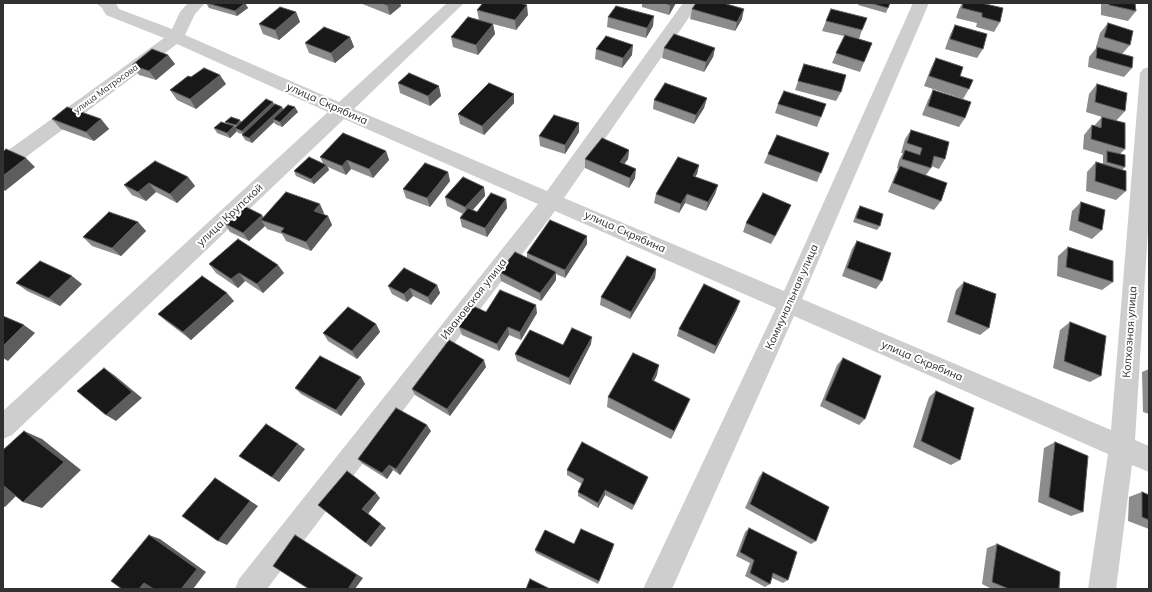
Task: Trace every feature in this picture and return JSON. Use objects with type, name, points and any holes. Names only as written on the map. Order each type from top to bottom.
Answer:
[{"type":"street","name":"улица Скрябина","points":[[104,3],[109,5],[112,12],[176,37],[342,111],[552,200],[1149,459]]},
{"type":"street","name":"улица Матросова","points":[[3,164],[176,37],[188,12],[197,3]]},
{"type":"street","name":"улица Крупской","points":[[3,427],[456,3]]},
{"type":"street","name":"Ивановская улица","points":[[249,589],[552,200],[691,3]]},
{"type":"street","name":"Коммунальная улица","points":[[657,589],[789,304],[921,3]]},
{"type":"street","name":"Колхозная улица","points":[[1102,589],[1122,447],[1149,73]]},
{"type":"building","points":[[207,3],[245,3],[235,11]]},
{"type":"building","points":[[483,3],[520,3],[527,5],[515,20],[477,10]]},
{"type":"building","points":[[696,3],[723,3],[744,9],[737,22],[692,9]]},
{"type":"building","points":[[870,3],[890,3],[888,8]]},
{"type":"building","points":[[963,3],[981,3],[1003,8],[1000,22],[982,17],[982,13],[962,8]]},
{"type":"building","points":[[1109,3],[1135,3],[1136,11],[1109,5]]},
{"type":"building","points":[[616,6],[654,16],[647,28],[608,17]]},
{"type":"building","points":[[280,7],[296,12],[275,30],[259,24]]},
{"type":"building","points":[[831,9],[867,18],[862,30],[826,21]]},
{"type":"building","points":[[468,17],[493,24],[476,45],[451,37]]},
{"type":"building","points":[[1108,23],[1133,31],[1130,45],[1104,37]]},
{"type":"building","points":[[955,25],[987,34],[983,49],[950,39]]},
{"type":"building","points":[[324,27],[350,37],[331,53],[305,43]]},
{"type":"building","points":[[674,34],[715,48],[706,62],[664,48]]},
{"type":"building","points":[[845,35],[872,43],[864,62],[836,53]]},
{"type":"building","points":[[606,36],[633,45],[623,58],[596,49]]},
{"type":"building","points":[[1097,47],[1133,57],[1132,68],[1096,58]]},
{"type":"building","points":[[152,49],[168,55],[149,71],[132,65]]},
{"type":"building","points":[[936,58],[963,67],[960,76],[973,80],[969,89],[929,76]]},
{"type":"building","points":[[804,64],[846,75],[841,92],[798,81]]},
{"type":"building","points":[[204,68],[220,75],[190,99],[170,90],[188,76],[191,77]]},
{"type":"building","points":[[409,73],[439,86],[428,96],[398,83]]},
{"type":"building","points":[[489,83],[514,94],[482,126],[458,114]]},
{"type":"building","points":[[665,83],[707,98],[696,115],[654,100]]},
{"type":"building","points":[[1097,84],[1127,93],[1125,111],[1095,102]]},
{"type":"building","points":[[933,90],[971,102],[965,118],[928,106]]},
{"type":"building","points":[[784,91],[826,104],[821,117],[778,104]]},
{"type":"building","points":[[266,99],[273,102],[242,131],[235,128]]},
{"type":"building","points":[[275,104],[282,107],[249,138],[242,135]]},
{"type":"building","points":[[288,105],[295,107],[280,122],[273,119]]},
{"type":"building","points":[[67,107],[101,119],[86,132],[52,119]]},
{"type":"building","points":[[554,115],[579,123],[565,145],[539,136]]},
{"type":"building","points":[[231,117],[240,120],[236,125],[225,122]]},
{"type":"building","points":[[1102,117],[1125,123],[1125,149],[1091,139],[1092,125],[1101,128]]},
{"type":"building","points":[[221,122],[234,126],[227,133],[214,128]]},
{"type":"building","points":[[911,130],[949,142],[945,159],[934,156],[931,168],[902,159],[905,150],[920,155],[922,148],[907,143]]},
{"type":"building","points":[[343,133],[386,151],[369,169],[347,160],[342,166],[320,157]]},
{"type":"building","points":[[777,135],[829,153],[821,173],[768,154]]},
{"type":"building","points":[[602,138],[629,150],[620,162],[636,169],[630,178],[585,159]]},
{"type":"building","points":[[6,149],[26,158],[3,176],[3,152]]},
{"type":"building","points":[[1107,151],[1125,155],[1125,167],[1107,162]]},
{"type":"building","points":[[309,157],[326,165],[311,179],[294,171]]},
{"type":"building","points":[[678,157],[699,165],[693,176],[718,185],[708,202],[687,194],[681,204],[656,194]]},
{"type":"building","points":[[155,161],[188,177],[170,194],[149,183],[138,192],[124,185]]},
{"type":"building","points":[[1096,162],[1126,171],[1126,191],[1095,181]]},
{"type":"building","points":[[425,163],[448,172],[427,198],[403,189]]},
{"type":"building","points":[[900,166],[947,183],[941,201],[893,183]]},
{"type":"building","points":[[463,177],[484,187],[465,207],[445,197]]},
{"type":"building","points":[[286,192],[320,204],[314,211],[328,216],[306,242],[281,232],[284,228],[261,220]]},
{"type":"building","points":[[491,193],[506,199],[485,228],[460,218],[468,208],[477,212]]},
{"type":"building","points":[[763,193],[791,205],[775,236],[746,223]]},
{"type":"building","points":[[1081,202],[1105,210],[1102,230],[1078,221]]},
{"type":"building","points":[[242,205],[262,215],[243,233],[224,223]]},
{"type":"building","points":[[860,206],[883,214],[880,226],[856,218]]},
{"type":"building","points":[[109,212],[138,222],[112,248],[83,237]]},
{"type":"building","points":[[550,220],[587,236],[565,270],[527,253]]},
{"type":"building","points":[[238,239],[278,265],[257,284],[239,273],[231,279],[209,264]]},
{"type":"building","points":[[857,241],[891,253],[882,281],[847,268]]},
{"type":"building","points":[[1068,247],[1113,261],[1113,282],[1066,267]]},
{"type":"building","points":[[515,252],[556,272],[540,293],[499,272]]},
{"type":"building","points":[[627,256],[656,269],[631,312],[601,297]]},
{"type":"building","points":[[40,261],[72,276],[49,298],[16,283]]},
{"type":"building","points":[[404,268],[437,285],[428,297],[410,288],[404,294],[388,286]]},
{"type":"building","points":[[202,276],[227,293],[183,332],[158,314]]},
{"type":"building","points":[[964,282],[996,294],[989,328],[955,314]]},
{"type":"building","points":[[704,284],[740,301],[716,346],[679,329]]},
{"type":"building","points":[[500,290],[536,305],[520,332],[508,327],[497,344],[459,327],[473,306],[486,312]]},
{"type":"building","points":[[348,307],[376,324],[352,351],[323,333]]},
{"type":"building","points":[[3,316],[24,325],[3,346]]},
{"type":"building","points":[[1070,322],[1106,336],[1101,376],[1064,361]]},
{"type":"building","points":[[572,328],[592,337],[569,378],[515,354],[530,330],[563,345]]},
{"type":"building","points":[[449,340],[484,360],[447,409],[412,389]]},
{"type":"building","points":[[633,353],[659,365],[652,380],[690,399],[674,431],[608,397]]},
{"type":"building","points":[[320,356],[361,377],[336,410],[295,388]]},
{"type":"building","points":[[843,358],[881,376],[865,419],[825,400]]},
{"type":"building","points":[[104,368],[132,392],[106,415],[77,391]]},
{"type":"building","points":[[936,391],[974,408],[960,460],[921,441]]},
{"type":"building","points":[[396,408],[427,425],[396,469],[389,465],[382,473],[358,459]]},
{"type":"building","points":[[266,424],[298,444],[272,477],[239,456]]},
{"type":"building","points":[[24,431],[64,462],[23,502],[3,485],[3,450]]},
{"type":"building","points":[[582,442],[648,477],[634,505],[605,490],[598,503],[578,492],[584,479],[567,470]]},
{"type":"building","points":[[1055,442],[1088,456],[1083,512],[1049,497]]},
{"type":"building","points":[[347,471],[376,493],[362,509],[381,524],[366,543],[318,505]]},
{"type":"building","points":[[763,472],[829,507],[816,541],[750,504]]},
{"type":"building","points":[[215,478],[250,501],[218,541],[182,516]]},
{"type":"building","points":[[1142,492],[1149,495],[1149,520],[1142,517]]},
{"type":"building","points":[[749,528],[797,552],[788,580],[773,573],[770,584],[750,573],[754,560],[740,552]]},
{"type":"building","points":[[581,529],[614,544],[599,581],[535,550],[545,530],[574,544]]},
{"type":"building","points":[[149,535],[197,569],[181,589],[154,589],[144,583],[139,589],[122,589],[111,581]]},
{"type":"building","points":[[295,535],[357,575],[348,589],[309,589],[273,566]]},
{"type":"building","points":[[997,544],[1060,572],[1059,589],[1009,589],[992,582]]},
{"type":"building","points":[[530,579],[550,589],[526,589]]}]
